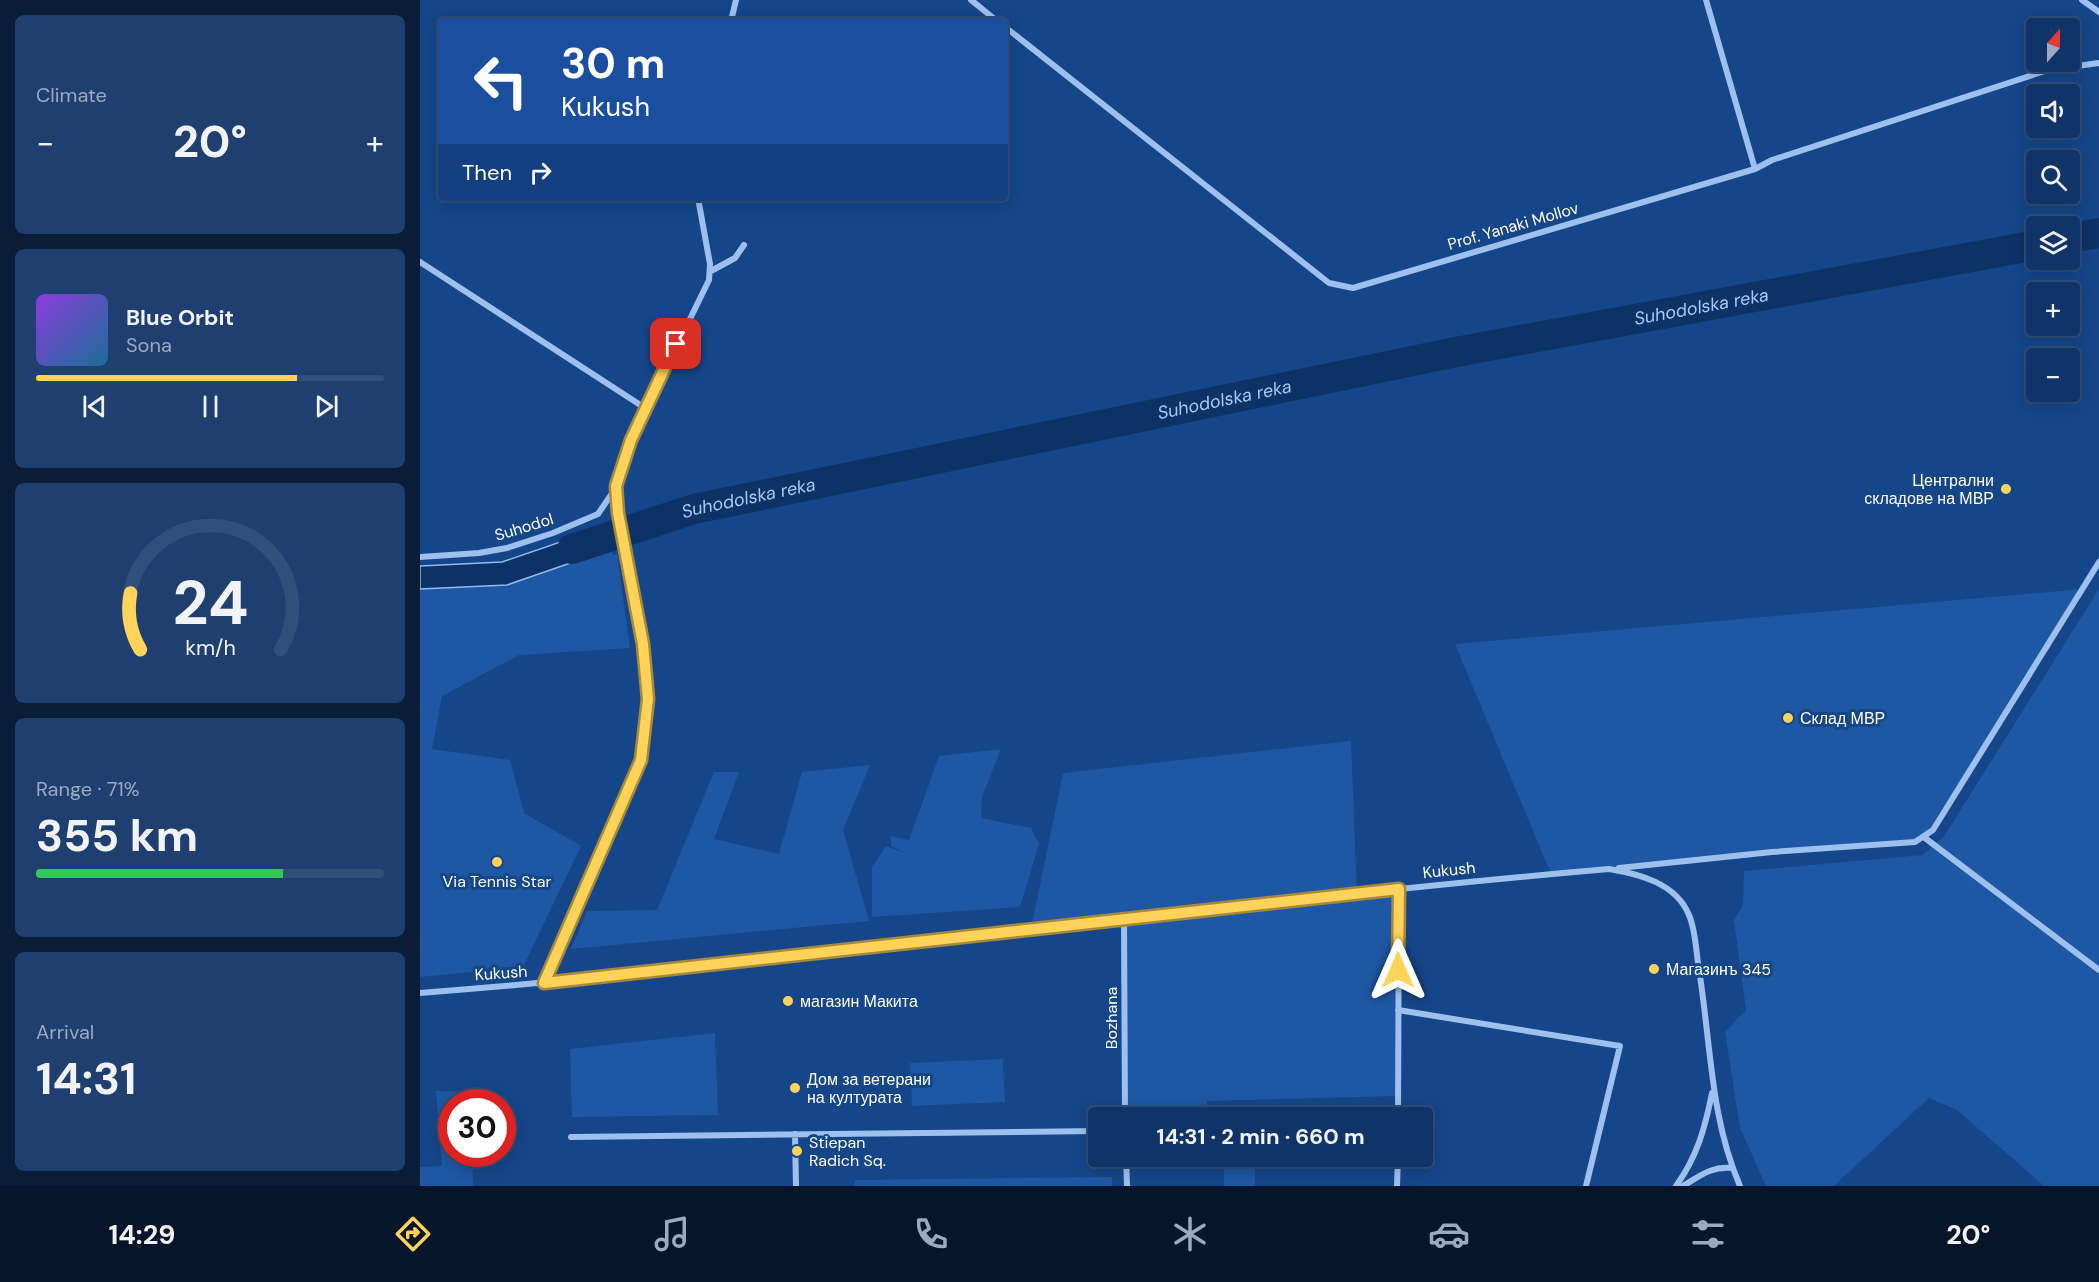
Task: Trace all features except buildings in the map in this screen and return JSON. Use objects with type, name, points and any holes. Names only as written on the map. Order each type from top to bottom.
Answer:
[{"type":"street","points":[[731,18],[736,0]]},
{"type":"street","points":[[971,0],[993,18]]},
{"type":"street","points":[[1707,0],[1755,169]]},
{"type":"street","points":[[2082,0],[2099,12]]},
{"type":"street","name":"Prof. Yanaki Mollov","points":[[1008,29],[1329,283],[1340,287],[1364,285],[1755,169],[1772,160],[2048,70],[2099,63]]},
{"type":"street","points":[[544,983],[641,760],[648,699],[643,644],[618,513],[616,486],[626,452],[645,408],[709,280],[711,271],[699,201]]},
{"type":"street","points":[[711,271],[735,258],[744,245]]},
{"type":"street","points":[[420,262],[645,408]]},
{"type":"street","name":"Suhodol","points":[[420,557],[498,550],[553,533],[598,514],[616,486]]},
{"type":"street","points":[[1609,869],[1772,852],[1915,842],[1925,838],[1933,830],[2099,562]]},
{"type":"street","points":[[1925,838],[2099,970]]},
{"type":"street","name":"Kukush","points":[[420,993],[544,983],[1399,889],[1609,869],[1639,874],[1660,883],[1676,897],[1689,915],[1708,1025],[1712,1090],[1721,1132],[1740,1186]]},
{"type":"street","points":[[1398,1107],[1399,889]]},
{"type":"street","name":"Bozhana","points":[[1124,919],[1125,1107]]},
{"type":"street","points":[[1398,1010],[1620,1046],[1586,1186]]},
{"type":"street","points":[[1676,1186],[1688,1169],[1701,1143],[1712,1090]]},
{"type":"street","points":[[571,1137],[1088,1131]]},
{"type":"street","points":[[795,1134],[796,1186]]},
{"type":"street","points":[[1126,1167],[1127,1186]]},
{"type":"street","points":[[1397,1186],[1398,1167]]},
{"type":"street","points":[[1683,1186],[1709,1170],[1719,1167],[1733,1168]]},
{"type":"shaded area","points":[[607,526],[611,549],[507,585],[420,589],[420,566],[502,562]]},
{"type":"shaded area","points":[[611,549],[613,555],[617,554],[630,648],[519,655],[442,696],[432,749],[510,760],[524,813],[581,846],[523,967],[420,977],[420,589],[507,585]]},
{"type":"shaded area","points":[[2082,589],[1933,830],[1915,842],[1551,874],[1455,644]]},
{"type":"shaded area","points":[[2099,589],[2099,1186],[2044,1186],[1957,1110],[1929,1098],[1834,1186],[1766,1186],[1740,1128],[1725,1032],[1746,1010],[1734,920],[1743,905],[1744,871],[1922,855],[1943,838]]},
{"type":"shaded area","points":[[1351,741],[1357,893],[1399,889],[1398,1096],[1207,1101],[1207,1107],[1125,1107],[1124,920],[1031,929],[1063,773]]},
{"type":"shaded area","points":[[1001,749],[982,797],[981,818],[1031,828],[1039,844],[1020,907],[872,917],[872,867],[886,846],[905,853],[891,846],[891,836],[909,840],[939,756]]},
{"type":"shaded area","points":[[870,765],[843,830],[869,921],[571,949],[587,911],[657,910],[714,772],[739,772],[714,839],[779,854],[802,772]]},
{"type":"shaded area","points":[[715,1033],[718,1115],[572,1117],[570,1049]]},
{"type":"shaded area","points":[[1003,1059],[1005,1102],[912,1106],[910,1063]]},
{"type":"shaded area","points":[[436,1091],[438,1091],[438,1116]]},
{"type":"shaded area","points":[[420,1167],[472,1167],[473,1186],[420,1186]]},
{"type":"shaded area","points":[[1224,1167],[1255,1167],[1255,1186],[1224,1186]]},
{"type":"shaded area","points":[[1112,1177],[1112,1186],[855,1186],[855,1180]]},
{"type":"waterway","name":"Suhodolska reka","points":[[2080,236],[2099,233]]},
{"type":"waterway","name":"Suhodolska reka","points":[[572,549],[694,509],[1456,352],[2026,247]]},
{"type":"place","name":"Централни складове на МВР","points":[[2006,489]]},
{"type":"place","name":"Склад МВР","points":[[1788,718]]},
{"type":"place","name":"Via Tennis Star","points":[[497,862]]},
{"type":"place","name":"Магазинъ 345","points":[[1654,969]]},
{"type":"place","name":"магазин Макита","points":[[788,1001]]},
{"type":"place","name":"Дом за ветерани на културата","points":[[795,1088]]},
{"type":"place","name":"Stiepan Radich Sq.","points":[[797,1151]]},
{"type":"route","points":[[676,344],[631,440],[616,486],[618,513],[643,644],[648,699],[641,760],[544,983],[1399,889],[1398,970]]}]
